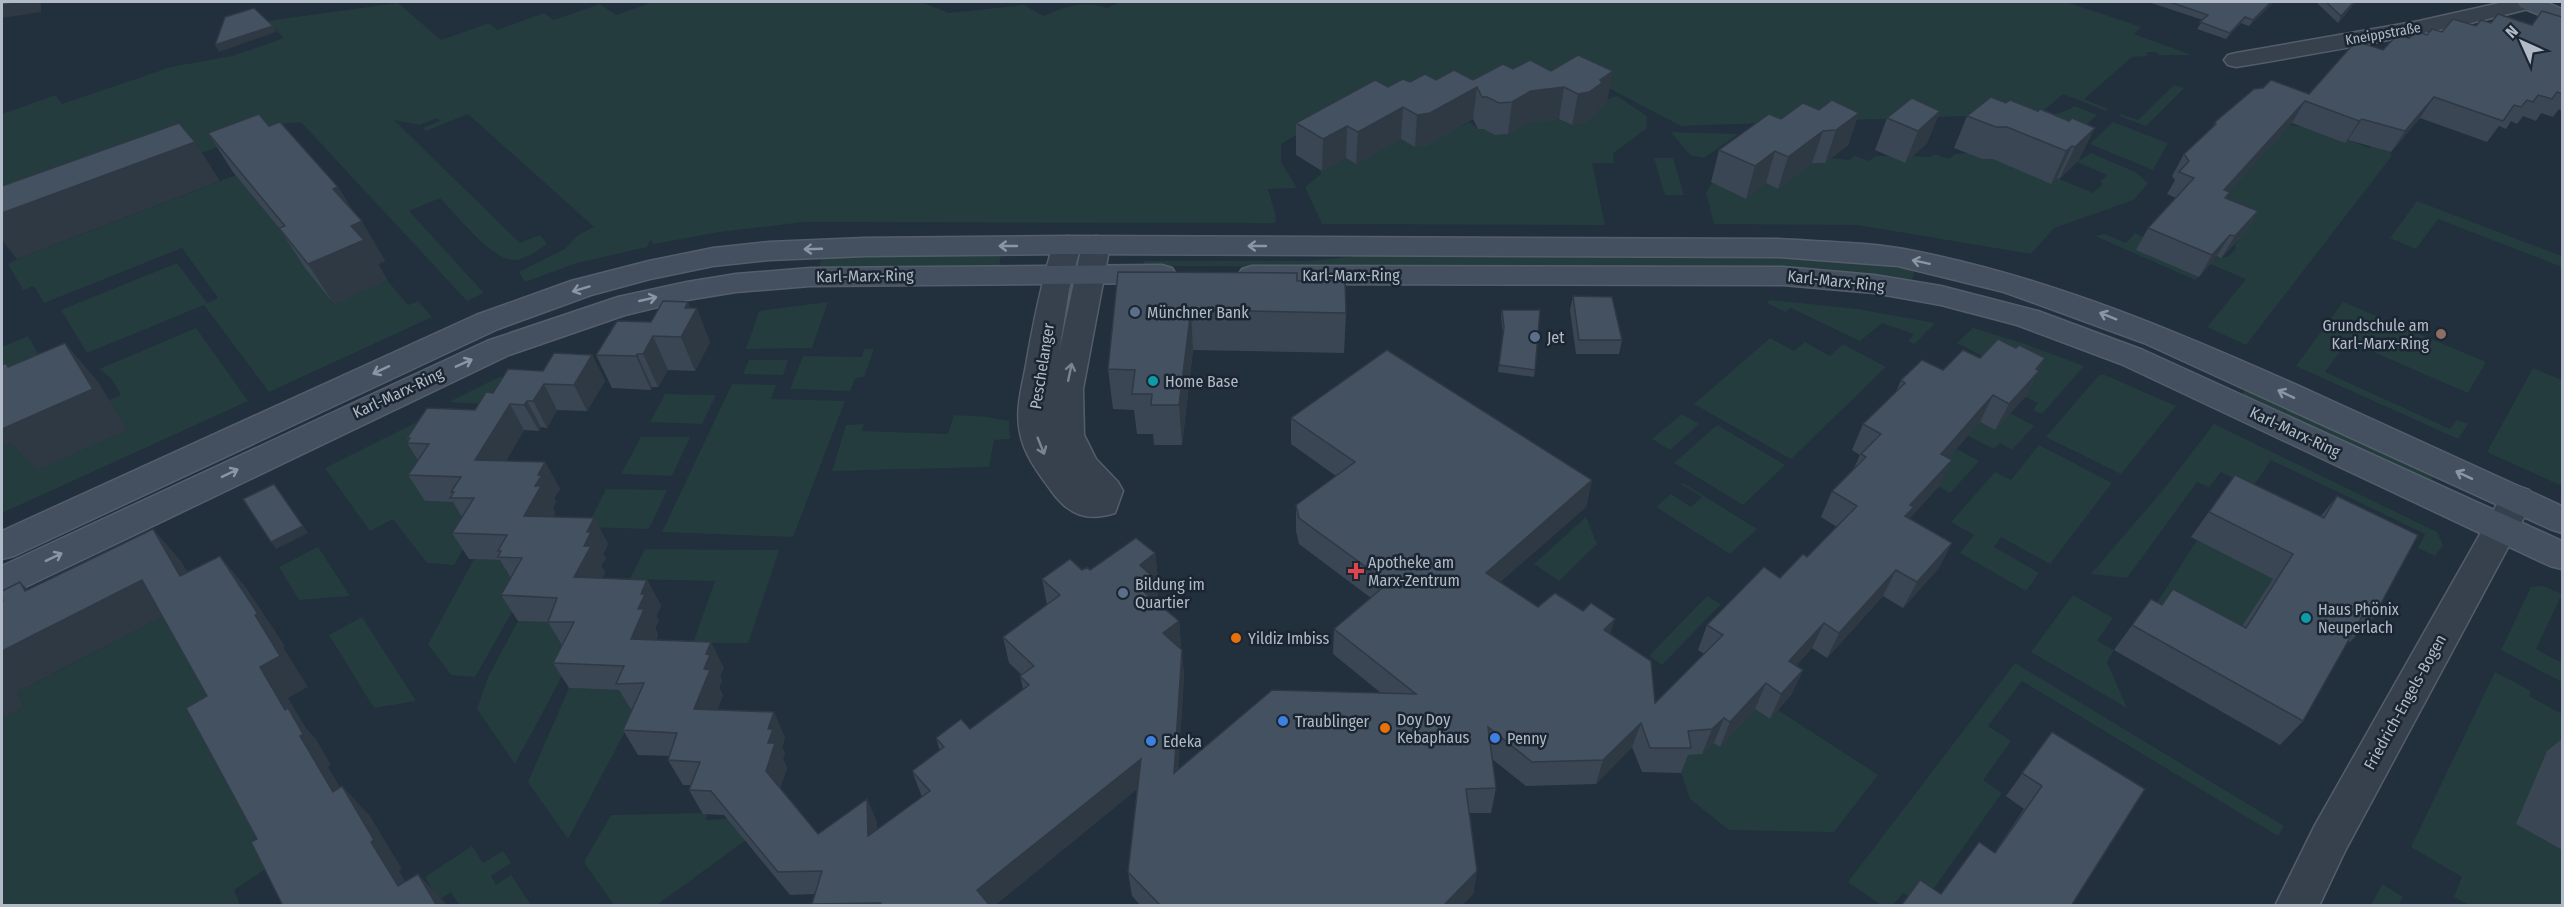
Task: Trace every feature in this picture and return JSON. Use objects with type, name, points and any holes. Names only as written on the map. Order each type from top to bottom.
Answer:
[{"type":"main road","points":[[2528,2],[2562,17]]},
{"type":"main road","name":"Karl-Marx-Ring","points":[[2,546],[458,334],[581,288],[649,270],[713,257],[769,251],[865,247],[1078,260],[1207,275],[1783,276],[1907,288],[1999,309],[2066,331],[2509,513],[2562,520]]},
{"type":"main road","name":"Karl-Marx-Ring","points":[[2,582],[488,352],[618,306],[687,291],[736,283],[810,277],[1078,260],[1779,248],[1912,260],[2013,284],[2103,313],[2172,342],[2509,513],[2562,556]]},
{"type":"street","name":"Kneippstraße","points":[[2236,60],[2409,30],[2477,16],[2528,2]]},
{"type":"street","name":"Peschelanger","points":[[1078,260],[1067,389],[1068,435],[1082,466],[1106,491],[1103,504],[1090,505],[1074,496],[1047,461],[1036,434],[1034,411],[1078,260]]},
{"type":"street","name":"Friedrich-Engels-Bogen","points":[[2296,906],[2509,513]]},
{"type":"green space","points":[[653,2],[921,2],[949,13],[1024,5],[1044,16],[1075,5],[1091,4],[1107,8],[1121,2],[2066,2],[2141,27],[2134,34],[2192,55],[2159,55],[2156,52],[2146,52],[2148,56],[2132,57],[2084,99],[2108,109],[2106,111],[2063,94],[2042,112],[2059,113],[2074,106],[2097,115],[2075,136],[1995,115],[1681,126],[1576,71],[1338,111],[1281,144],[1281,162],[1297,188],[1268,189],[1276,217],[1275,223],[804,222],[719,232],[654,244],[650,240],[647,247],[577,263],[525,282],[519,272],[565,249],[578,235],[594,227],[468,114],[426,131],[423,128],[440,121],[437,118],[420,125],[394,120],[520,243],[540,235],[547,244],[523,258],[514,260],[505,258],[485,245],[440,198],[409,211],[484,293],[467,301],[301,122],[279,124],[2,228],[2,114],[56,95],[62,104],[171,67],[232,56],[284,38],[267,21],[398,3],[441,40],[489,23],[497,30],[544,13],[554,20],[600,4],[616,15]]},
{"type":"green space","points":[[2174,85],[2184,88],[2146,126],[2119,116],[2121,114],[2138,120]]},
{"type":"green space","points":[[1617,96],[1647,116],[1646,129],[1613,153],[1614,163],[1592,163],[1605,225],[1322,224],[1305,187],[1321,174],[1320,172],[1346,158],[1356,164],[1397,140],[1455,124],[1461,127],[1470,122],[1478,129],[1500,134],[1520,126],[1519,122],[1559,119],[1572,125],[1594,112],[1602,101]]},
{"type":"green space","points":[[2113,122],[2168,143],[2153,170],[2090,144]]},
{"type":"green space","points":[[2288,125],[2314,128],[2345,143],[2348,140],[2370,148],[2372,146],[2391,152],[2391,157],[2246,345],[2207,327],[2246,279],[2210,264],[2217,257],[2228,257],[2236,248],[2235,245],[2239,240],[2211,212]]},
{"type":"green space","points":[[1671,132],[1738,134],[1704,158],[1690,155]]},
{"type":"green space","points":[[1968,153],[1982,159],[1993,154],[2024,172],[2051,183],[2057,178],[2093,193],[2103,184],[2100,182],[2107,175],[2077,162],[2091,153],[2135,172],[2148,183],[2134,200],[2054,228],[2031,254],[1858,225],[1714,224],[1706,193],[1713,181],[1746,199],[1766,183],[1778,189],[1807,156],[1823,162],[1832,158],[1850,160],[1854,156],[1869,161],[1875,156],[1889,156],[1902,162],[1913,156],[1930,157],[1934,154],[1949,159],[1955,154]]},
{"type":"green space","points":[[1654,158],[1673,158],[1684,195],[1665,195]]},
{"type":"green space","points":[[236,175],[310,265],[333,304],[387,280],[408,305],[418,301],[432,317],[269,392],[204,305],[87,353],[61,310],[177,263],[207,303],[218,298],[182,248],[44,303],[34,286],[23,290],[8,264],[17,259]]},
{"type":"green space","points":[[2417,201],[2562,256],[2562,267],[2438,219],[2416,249],[2390,238]]},
{"type":"green space","points":[[2135,233],[2147,239],[2199,277],[2195,280],[2095,236],[2105,234],[2126,243]]},
{"type":"green space","points":[[1001,255],[999,266],[819,268],[822,257]]},
{"type":"green space","points":[[1368,255],[1792,257],[1858,262],[1915,270],[1912,281],[1868,274],[1798,269],[1144,266],[1144,261],[1310,261]]},
{"type":"green space","points":[[1770,300],[1858,309],[1935,323],[1914,344],[1908,341],[1914,334],[1882,323],[1860,341],[1791,308],[1785,312],[1767,303]]},
{"type":"green space","points":[[828,302],[812,348],[746,349],[759,311]]},
{"type":"green space","points":[[2343,302],[2486,362],[2468,393],[2348,341],[2325,372],[2450,429],[2457,420],[2468,424],[2458,439],[2296,366]]},
{"type":"green space","points":[[196,328],[248,401],[2,513],[2,447],[121,395],[111,378],[99,369]]},
{"type":"green space","points":[[1973,328],[2084,366],[2042,414],[2033,410],[2038,403],[2022,395],[1990,360],[1957,343]]},
{"type":"green space","points":[[28,336],[48,371],[2,391],[2,347]]},
{"type":"green space","points":[[1770,338],[1794,351],[1805,342],[1830,356],[1843,344],[1886,367],[1791,459],[1694,404]]},
{"type":"green space","points":[[864,349],[874,349],[864,377],[855,378],[850,391],[790,389],[803,356],[862,357]]},
{"type":"green space","points":[[749,360],[788,360],[783,375],[743,374]]},
{"type":"green space","points":[[2533,368],[2562,380],[2562,486],[2487,452]]},
{"type":"green space","points":[[531,375],[512,406],[449,402],[499,377]]},
{"type":"green space","points":[[2099,375],[2105,375],[2176,406],[2121,474],[2046,437]]},
{"type":"green space","points":[[732,384],[776,385],[771,399],[845,401],[793,537],[662,532]]},
{"type":"green space","points":[[2247,387],[2435,474],[2428,485],[2240,397]]},
{"type":"green space","points":[[665,394],[716,395],[702,424],[650,422]]},
{"type":"green space","points":[[2010,413],[2034,426],[2012,450],[2000,443],[1994,449],[1958,431],[1970,417],[1995,430]]},
{"type":"green space","points":[[1682,414],[1699,424],[1670,450],[1652,439]]},
{"type":"green space","points":[[954,415],[1009,421],[1010,439],[994,440],[989,467],[832,471],[846,425],[864,424],[862,431],[948,434]]},
{"type":"green space","points":[[427,417],[426,501],[477,503],[478,524],[454,565],[427,563],[393,519],[370,531],[325,468]]},
{"type":"green space","points":[[2214,424],[2437,532],[2443,545],[2435,556],[2418,548],[2425,534],[2271,460],[2252,488],[2221,472],[2209,487],[2197,482],[2127,578],[2091,574],[2163,490]]},
{"type":"green space","points":[[1717,425],[1785,465],[1743,505],[1674,463]]},
{"type":"green space","points":[[641,437],[690,437],[672,476],[621,474]]},
{"type":"green space","points":[[2039,445],[2112,483],[2050,564],[2001,537],[1994,547],[2039,573],[2026,591],[1960,553],[1974,535],[1951,522],[1995,472],[2011,480]]},
{"type":"green space","points":[[1957,449],[1979,461],[1950,493],[1924,478]]},
{"type":"green space","points":[[1683,483],[1757,529],[1730,554],[1656,507],[1671,494],[1691,507],[1702,497],[1681,484]]},
{"type":"green space","points":[[606,489],[667,490],[649,529],[587,527]]},
{"type":"green space","points":[[1586,517],[1597,544],[1559,581],[1534,564]]},
{"type":"green space","points":[[2197,540],[2273,579],[2226,653],[2151,612]]},
{"type":"green space","points":[[318,547],[350,596],[299,600],[279,567]]},
{"type":"green space","points":[[645,549],[779,550],[748,643],[693,643],[715,581],[630,579]]},
{"type":"green space","points":[[474,559],[523,561],[528,584],[475,677],[451,675],[428,644]]},
{"type":"green space","points":[[2543,586],[2562,594],[2536,649],[2562,663],[2562,682],[2501,650],[2531,587]]},
{"type":"green space","points":[[2073,595],[2113,618],[2097,641],[2114,650],[2107,662],[2127,708],[2031,652]]},
{"type":"green space","points":[[1707,596],[1721,604],[1662,665],[1649,656]]},
{"type":"green space","points":[[172,612],[282,858],[234,890],[240,905],[2,906],[2,718],[24,707],[17,692]]},
{"type":"green space","points":[[362,617],[416,701],[374,708],[329,635]]},
{"type":"green space","points":[[518,621],[573,623],[577,648],[515,764],[477,709],[488,677]]},
{"type":"green space","points":[[2015,663],[2284,826],[2278,836],[2022,681],[1988,726],[2011,741],[1983,780],[2002,793],[1922,905],[1903,893],[1893,905],[1881,905],[1848,882]]},
{"type":"green space","points":[[2495,672],[2531,691],[2529,696],[2562,714],[2562,759],[2516,824],[2562,850],[2562,905],[2469,905],[2454,897],[2462,877],[2411,847]]},
{"type":"green space","points":[[569,688],[639,691],[637,709],[568,839],[528,782]]},
{"type":"green space","points":[[1755,709],[1770,719],[1778,710],[1878,775],[1834,832],[1729,830],[1690,799],[1681,773],[1679,756],[1720,737]]},
{"type":"green space","points":[[707,813],[706,820],[735,818],[750,837],[657,905],[614,905],[584,862],[611,815]]},
{"type":"green space","points":[[472,846],[483,863],[503,851],[511,863],[491,876],[496,885],[511,875],[531,905],[459,905],[451,892],[438,900],[425,877]]},
{"type":"green space","points":[[2382,884],[2403,897],[2399,905],[2371,905]]},
{"type":"building","points":[[2,2],[24,2],[2,5]]},
{"type":"building","points":[[2170,2],[2271,2],[2253,20],[2245,17],[2230,33],[2200,22],[2208,15]]},
{"type":"building","points":[[2326,2],[2354,2],[2341,16]]},
{"type":"building","points":[[254,8],[273,26],[215,45],[225,17]]},
{"type":"building","points":[[2542,11],[2562,17],[2562,94],[2557,92],[2552,99],[2538,95],[2533,102],[2527,100],[2521,107],[2514,105],[2503,121],[2434,97],[2405,131],[2362,119],[2359,121],[2305,101],[2224,190],[2230,192],[2225,198],[2258,211],[2235,236],[2230,235],[2212,255],[2148,228],[2194,178],[2179,172],[2189,161],[2184,154],[2216,124],[2215,122],[2254,89],[2263,88],[2271,80],[2309,94],[2356,41],[2383,50],[2398,34],[2409,38],[2415,31],[2427,35],[2432,29],[2442,32],[2453,19],[2476,26],[2481,20],[2491,23],[2498,14],[2532,25]]},
{"type":"building","points":[[1578,55],[1613,71],[1589,92],[1578,94],[1564,87],[1531,91],[1512,102],[1499,103],[1482,97],[1477,87],[1430,113],[1417,115],[1403,107],[1358,132],[1347,126],[1323,139],[1296,123],[1375,80],[1388,87],[1403,79],[1410,82],[1425,74],[1436,80],[1454,70],[1473,80],[1503,64],[1513,69],[1530,60],[1551,71]]},
{"type":"building","points":[[1991,97],[2006,103],[2010,100],[2038,111],[2040,109],[2069,121],[2072,118],[2095,128],[2075,147],[2072,146],[2066,151],[2007,127],[1996,127],[1967,116]]},
{"type":"building","points":[[1912,98],[1940,111],[1918,131],[1887,118]]},
{"type":"building","points":[[1832,100],[1859,113],[1836,130],[1823,131],[1788,157],[1775,151],[1755,166],[1719,150],[1769,114],[1781,119],[1803,103],[1819,110]]},
{"type":"building","points":[[259,114],[269,126],[280,122],[338,187],[333,189],[362,221],[351,226],[364,240],[308,264],[279,228],[285,226],[208,133]]},
{"type":"building","points":[[179,123],[195,142],[2,213],[2,186]]},
{"type":"building","points":[[1118,272],[1297,273],[1297,281],[1345,280],[1346,313],[1191,310],[1179,405],[1151,405],[1152,394],[1132,394],[1135,370],[1108,369]]},
{"type":"building","points":[[1573,296],[1612,297],[1622,340],[1579,340]]},
{"type":"building","points":[[663,301],[688,302],[685,308],[697,308],[681,337],[653,336],[643,354],[636,356],[596,355],[617,321],[651,322]]},
{"type":"building","points":[[1502,310],[1540,310],[1535,370],[1499,365],[1504,327]]},
{"type":"building","points":[[1998,339],[2016,348],[2019,345],[2045,358],[2036,369],[2039,371],[2009,404],[1993,395],[1941,454],[1952,460],[1910,505],[1914,507],[1905,516],[1952,543],[1917,582],[1896,570],[1839,633],[1824,623],[1789,661],[1803,670],[1781,694],[1766,683],[1730,722],[1724,718],[1712,729],[1688,731],[1691,748],[1650,748],[1641,723],[1603,760],[1532,762],[1488,727],[1496,788],[1466,789],[1477,871],[1443,906],[1161,906],[1128,872],[1141,759],[977,890],[990,906],[812,904],[822,871],[778,872],[711,791],[689,790],[700,762],[668,760],[677,733],[623,730],[644,683],[616,684],[624,666],[553,663],[574,622],[548,622],[557,598],[501,595],[522,558],[498,557],[501,551],[498,551],[507,535],[452,533],[474,498],[450,498],[454,492],[451,492],[461,477],[408,475],[429,444],[407,443],[410,438],[407,438],[427,408],[475,410],[486,392],[493,393],[508,369],[543,371],[554,353],[592,355],[574,385],[544,384],[533,401],[527,401],[524,405],[510,404],[475,460],[545,462],[538,475],[542,475],[535,486],[541,486],[524,516],[594,518],[587,532],[591,532],[584,546],[591,546],[574,577],[647,580],[641,594],[645,594],[638,609],[644,609],[631,639],[711,642],[706,654],[710,655],[704,669],[710,670],[694,709],[774,712],[768,729],[773,729],[768,743],[775,743],[766,771],[818,834],[867,799],[868,836],[930,791],[912,771],[944,747],[936,738],[961,719],[970,729],[1029,685],[1020,676],[1034,666],[1003,637],[1060,595],[1042,579],[1070,559],[1082,570],[1087,567],[1090,570],[1136,538],[1155,553],[1140,565],[1157,581],[1143,591],[1179,621],[1163,633],[1182,650],[1174,773],[1272,690],[1416,694],[1334,629],[1388,583],[1299,518],[1296,505],[1355,462],[1291,418],[1387,350],[1592,480],[1486,573],[1538,607],[1555,593],[1583,611],[1591,603],[1615,619],[1604,630],[1651,661],[1655,703],[1723,635],[1707,625],[1764,567],[1780,578],[1803,554],[1807,557],[1857,506],[1832,491],[1866,457],[1861,454],[1881,434],[1863,424],[1905,383],[1901,380],[1922,360],[1943,370],[1963,350],[1980,358]]},
{"type":"building","points":[[65,343],[93,389],[2,429],[2,365],[6,363],[8,367]]},
{"type":"building","name":"Haus Phönix Neuperlach","points":[[2235,475],[2324,518],[2337,496],[2418,535],[2373,618],[2364,613],[2303,721],[2132,625],[2151,599],[2162,605],[2173,589],[2246,628],[2293,554],[2209,512]]},
{"type":"building","points":[[274,484],[303,526],[271,542],[243,499]]},
{"type":"building","points":[[153,529],[180,576],[220,556],[258,614],[255,615],[280,656],[260,667],[285,710],[288,708],[303,734],[300,736],[333,792],[342,786],[374,840],[371,842],[398,886],[418,874],[437,906],[283,906],[251,842],[257,839],[186,708],[207,696],[142,580],[2,651],[2,591],[20,582],[25,591]]},
{"type":"building","points":[[2052,732],[2145,789],[2071,906],[1901,906],[1920,880],[1941,894],[1979,842],[1995,853],[2042,786],[2022,773]]},
{"type":"place","name":"Münchner Bank","points":[[1135,312]]},
{"type":"place","name":"Grundschule am Karl-Marx-Ring","points":[[2441,334]]},
{"type":"place","name":"Jet","points":[[1535,337]]},
{"type":"place","name":"Home Base","points":[[1153,381]]},
{"type":"place","name":"Apotheke am Marx-Zentrum","points":[[1356,571]]},
{"type":"place","name":"Bildung im Quartier","points":[[1123,593]]},
{"type":"place","name":"Haus Phönix Neuperlach","points":[[2306,618]]},
{"type":"place","name":"Yildiz Imbiss","points":[[1236,638]]},
{"type":"place","name":"Traublinger","points":[[1283,721]]},
{"type":"place","name":"Doy Doy Kebaphaus","points":[[1385,728]]},
{"type":"place","name":"Penny","points":[[1495,738]]},
{"type":"place","name":"Edeka","points":[[1151,741]]}]
